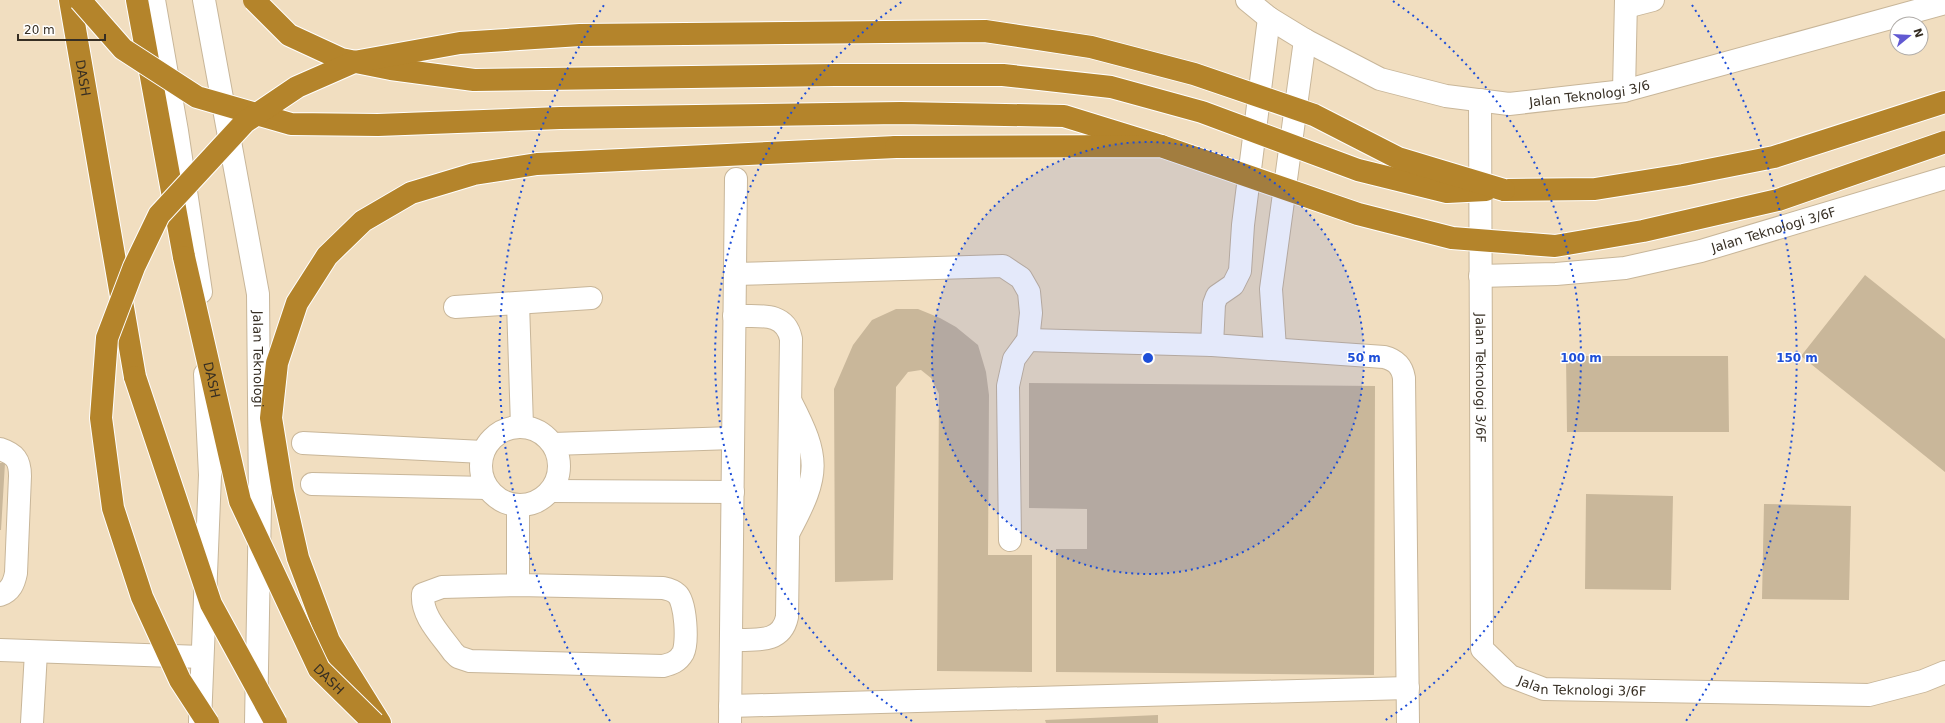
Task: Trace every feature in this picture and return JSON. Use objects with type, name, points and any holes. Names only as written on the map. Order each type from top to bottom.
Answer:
[{"type":"highway","name":"DASH","points":[[70,0],[136,377],[211,604],[276,723]]},
{"type":"highway","points":[[80,0],[123,49],[197,97],[291,124],[378,125],[560,118],[901,113],[1064,116],[1161,146],[1358,214],[1452,238],[1555,246],[1643,231],[1778,200],[1945,142]]},
{"type":"highway","name":"DASH","points":[[136,0],[184,257],[240,501],[319,669],[374,723]]},
{"type":"highway","points":[[254,0],[289,35],[341,58],[391,69],[474,80],[835,75],[1003,75],[1111,87],[1202,112],[1358,170],[1447,192],[1595,189],[1683,175],[1774,158],[1945,102]]},
{"type":"highway","points":[[208,723],[180,680],[142,597],[113,508],[101,418],[107,338],[134,267],[159,215],[245,122],[297,87],[354,62],[460,43],[580,35],[985,31],[1091,47],[1194,74],[1314,115],[1398,158],[1504,190]]},
{"type":"highway","points":[[380,723],[329,641],[298,558],[283,492],[271,418],[277,363],[297,303],[327,256],[363,221],[411,193],[474,174],[537,164],[896,147],[1161,146]]},
{"type":"street","points":[[154,0],[177,131],[202,298],[210,475],[200,723]]},
{"type":"street","name":"Jalan Teknologi","points":[[204,0],[258,294],[260,504],[256,723]]},
{"type":"street","name":"Jalan Teknologi 3/6","points":[[1247,0],[1268,18],[1305,40],[1380,79],[1446,96],[1509,104],[1624,91],[1945,3]]},
{"type":"street","points":[[1624,91],[1626,4],[1653,0]]},
{"type":"street","points":[[1212,345],[1214,304],[1217,296],[1233,285],[1240,271],[1243,225],[1268,18]]},
{"type":"street","points":[[1275,348],[1271,290],[1305,40]]},
{"type":"street","name":"Jalan Teknologi 3/6F","points":[[1480,100],[1482,649],[1510,676],[1544,689],[1869,695],[1923,681],[1945,672]]},
{"type":"street","name":"Jalan Teknologi 3/6F","points":[[1480,276],[1556,274],[1625,268],[1701,251],[1945,178]]},
{"type":"street","points":[[736,179],[730,714],[1408,688]]},
{"type":"street","points":[[735,274],[1003,266],[1021,278],[1029,292],[1031,312],[1028,340],[1014,359],[1008,386],[1010,540]]},
{"type":"street","points":[[455,307],[591,298]]},
{"type":"street","points":[[518,303],[522,426]]},
{"type":"street","points":[[731,640],[775,637],[781,632],[785,625],[787,617],[788,533],[808,494],[813,467],[809,439],[790,399],[789,331],[778,319],[769,317],[734,316]]},
{"type":"street","points":[[1028,340],[1275,348],[1384,357],[1395,361],[1403,371],[1404,378],[1408,723]]},
{"type":"street","points":[[522,426],[534,429],[545,435],[553,444],[558,455],[560,468],[557,480],[551,491],[542,500],[531,505],[518,506],[506,504],[496,498],[487,488],[482,477],[480,465],[483,452],[489,442],[498,433],[509,428],[522,426]]},
{"type":"street","points":[[553,444],[733,438]]},
{"type":"street","points":[[303,443],[483,452]]},
{"type":"street","points":[[0,449],[17,458],[20,471],[16,572],[14,584],[9,590],[0,595]]},
{"type":"street","points":[[312,484],[487,488]]},
{"type":"street","points":[[551,491],[732,492]]},
{"type":"street","points":[[518,506],[518,586]]},
{"type":"street","points":[[518,586],[663,588],[671,590],[678,594],[684,609],[685,644],[683,652],[678,660],[663,666],[470,662],[458,657],[453,652],[426,615],[422,604],[423,594],[442,587],[518,586]]},
{"type":"street","points":[[0,650],[202,658]]},
{"type":"street","points":[[32,723],[36,652]]},
{"type":"building","points":[[1865,275],[1945,339],[1945,472],[1801,356]]},
{"type":"building","points":[[896,309],[918,309],[940,318],[956,327],[978,345],[986,372],[989,395],[988,555],[1032,555],[1032,672],[937,671],[939,394],[931,378],[921,370],[908,372],[896,387],[893,580],[835,582],[834,389],[853,345],[872,320]]},
{"type":"building","points":[[1566,356],[1728,356],[1729,432],[1567,432]]},
{"type":"building","points":[[1029,383],[1375,386],[1374,675],[1056,672],[1056,549],[1087,549],[1087,509],[1029,508]]},
{"type":"building","points":[[0,463],[5,463],[1,530],[0,530]]},
{"type":"building","points":[[1586,494],[1673,496],[1671,590],[1585,589]]},
{"type":"building","points":[[1764,504],[1851,506],[1849,600],[1762,599]]},
{"type":"building","points":[[1158,715],[1158,723],[1046,723],[1045,720]]}]
